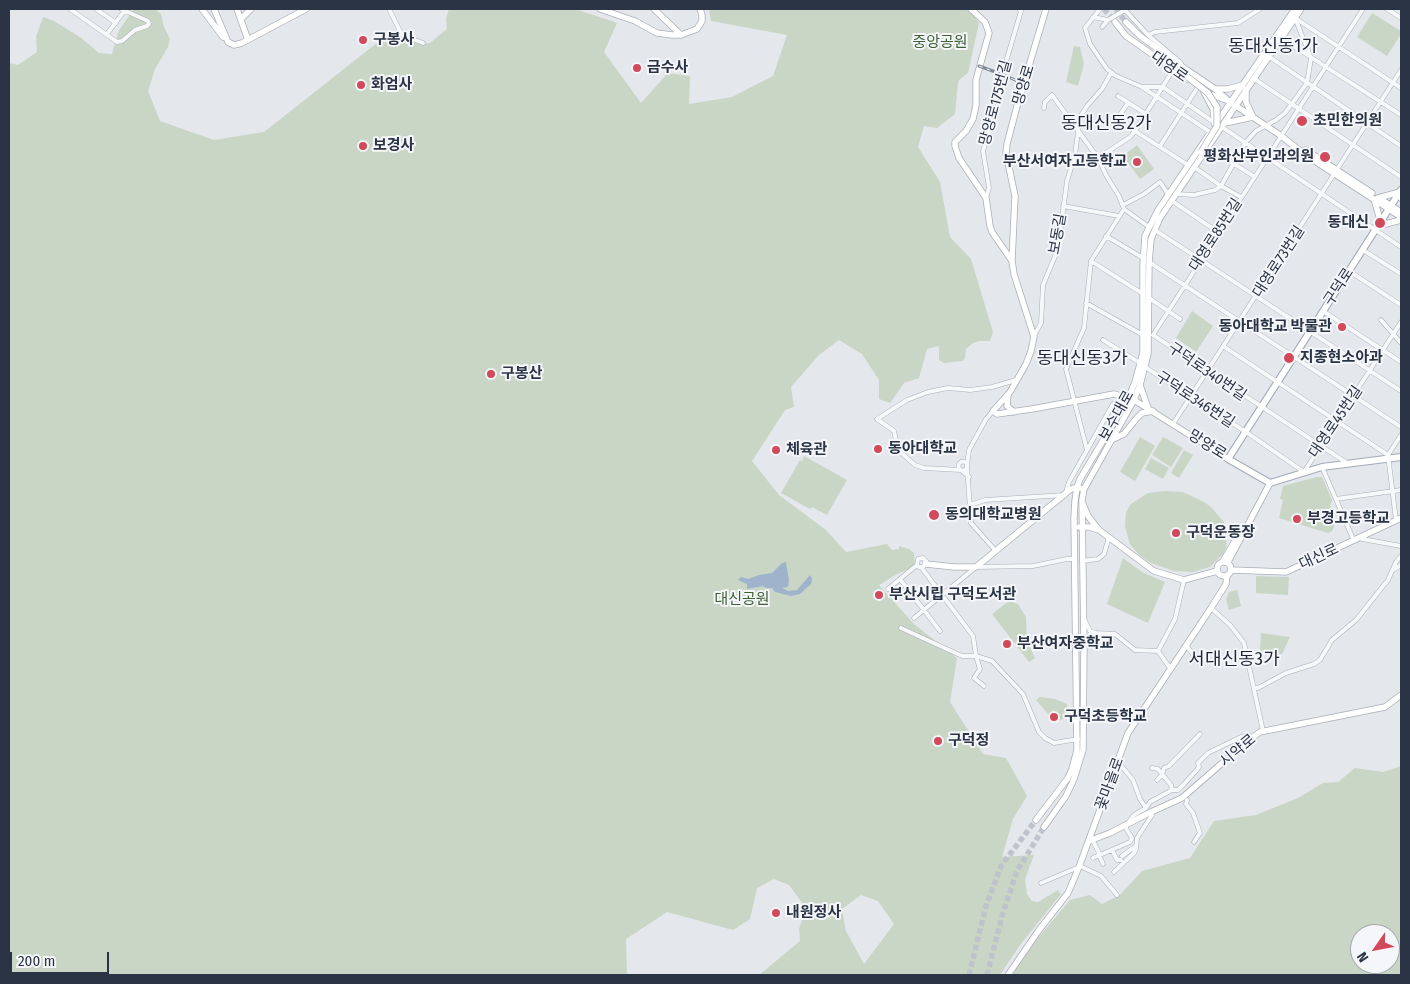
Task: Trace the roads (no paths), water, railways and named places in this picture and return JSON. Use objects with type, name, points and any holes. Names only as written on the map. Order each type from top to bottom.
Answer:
[{"type":"main road","points":[[202,9],[228,42],[236,45],[306,9]]},
{"type":"main road","points":[[214,9],[228,42]]},
{"type":"main road","points":[[237,9],[248,40]]},
{"type":"main road","points":[[241,19],[251,9]]},
{"type":"main road","points":[[600,9],[635,21],[657,33],[681,35],[699,27],[702,15],[700,9]]},
{"type":"main road","points":[[654,9],[681,35]]},
{"type":"main road","points":[[971,9],[985,22],[989,33],[976,80],[976,105],[973,119],[966,131],[955,142],[955,146],[959,158],[986,198],[992,232],[1012,261]]},
{"type":"main road","name":"망양로","points":[[1034,337],[1014,274],[1012,261],[1015,196],[1006,153],[1046,9]]},
{"type":"main road","name":"보수대로","points":[[1044,827],[1066,796],[1074,780],[1083,750],[1082,500],[1084,489],[1131,399],[1135,382],[1148,354],[1143,294],[1144,243],[1168,194],[1207,148],[1219,124],[1293,12],[1301,9]]},
{"type":"main road","name":"보수대로","points":[[1244,87],[1253,78],[1281,38],[1293,12]]},
{"type":"main road","name":"대영로","points":[[1112,21],[1126,36],[1204,92],[1233,104]]},
{"type":"main road","name":"대영로","points":[[1126,22],[1154,51],[1216,89],[1233,104],[1304,154],[1336,172],[1376,199],[1401,212]]},
{"type":"main road","points":[[1160,218],[1164,206],[1215,132],[1217,126],[1216,107],[1208,92],[1184,71]]},
{"type":"main road","points":[[1204,92],[1219,124],[1253,117],[1246,102],[1244,87],[1216,89]]},
{"type":"main road","name":"보수대로","points":[[1147,333],[1152,228],[1172,201],[1210,132],[1219,124],[1233,104]]},
{"type":"main road","points":[[1401,194],[1376,199],[1378,226],[1401,219]]},
{"type":"main road","name":"구덕로","points":[[1228,459],[1390,207],[1401,194]]},
{"type":"main road","name":"대영로","points":[[1390,207],[1401,219]]},
{"type":"main road","points":[[993,411],[1018,380],[1031,352],[1034,337]]},
{"type":"main road","name":"보수대로","points":[[1036,820],[1068,778],[1077,750],[1074,527],[1075,500],[1078,487],[1080,479],[1140,385],[1142,365]]},
{"type":"main road","points":[[1111,440],[1124,434],[1136,418],[1150,410],[1140,385]]},
{"type":"main road","points":[[1010,392],[1006,403],[1008,408],[1014,412]]},
{"type":"main road","name":"망양로","points":[[993,411],[997,414],[1014,412],[1114,394],[1131,399],[1270,483]]},
{"type":"main road","points":[[1218,453],[1229,450],[1240,441]]},
{"type":"main road","points":[[1223,572],[1225,562],[1270,483],[1322,467],[1388,457],[1401,457]]},
{"type":"main road","points":[[922,565],[976,566],[1071,489],[1078,487],[1084,489]]},
{"type":"main road","points":[[1082,500],[1088,516],[1099,530]]},
{"type":"main road","name":"대신로","points":[[1184,580],[1223,572],[1286,572],[1399,519]]},
{"type":"main road","points":[[1074,527],[1089,526],[1099,530],[1154,571],[1184,580]]},
{"type":"main road","points":[[1223,572],[1225,562]]},
{"type":"main road","name":"꽃마을로","points":[[1008,975],[1039,930],[1068,893],[1091,841],[1128,734],[1211,608],[1222,583],[1223,572]]},
{"type":"main road","name":"시약로","points":[[1091,841],[1127,824],[1149,810],[1185,799],[1252,738],[1263,731],[1385,707],[1401,694]]},
{"type":"street","points":[[70,9],[118,42],[135,30],[150,24],[148,21],[124,9],[107,34]]},
{"type":"street","points":[[96,9],[116,23]]},
{"type":"street","points":[[388,9],[402,35],[423,43]]},
{"type":"street","name":"망양로175번길","points":[[986,198],[989,188],[982,151],[993,120],[990,116],[1020,17],[1021,10],[1019,9]]},
{"type":"street","points":[[1100,9],[1085,28],[1086,35],[1111,73],[1142,87],[1210,132]]},
{"type":"street","points":[[1148,35],[1155,32],[1238,23],[1260,9]]},
{"type":"street","name":"대영로85번길","points":[[1147,333],[1184,286],[1363,9]]},
{"type":"street","points":[[1387,9],[1401,18]]},
{"type":"street","points":[[1102,27],[1125,10],[1148,35],[1176,58],[1184,71]]},
{"type":"street","points":[[1293,12],[1401,88]]},
{"type":"street","points":[[1176,194],[1194,195],[1215,190],[1221,186],[1245,143],[1256,131],[1285,113],[1307,83],[1311,58],[1293,12]]},
{"type":"street","points":[[1093,17],[1112,21]]},
{"type":"street","points":[[1281,38],[1401,115]]},
{"type":"street","points":[[1268,56],[1401,146]]},
{"type":"street","points":[[1098,158],[1123,142],[1135,131],[1172,70]]},
{"type":"street","name":"대영로73번길","points":[[1173,424],[1323,194],[1401,70]]},
{"type":"street","name":"보동길","points":[[1034,337],[1041,323],[1043,285],[1058,249],[1067,180],[1075,156],[1080,117],[1102,89],[1111,73]]},
{"type":"street","points":[[1253,78],[1401,177]]},
{"type":"street","points":[[1142,87],[1163,87],[1323,194],[1378,226],[1401,247]]},
{"type":"street","points":[[1160,146],[1198,87]]},
{"type":"street","points":[[1044,108],[1045,102],[1052,95],[1098,158],[1124,207],[1200,260],[1401,391]]},
{"type":"street","points":[[1118,96],[1146,114]]},
{"type":"street","points":[[1117,119],[1128,103]]},
{"type":"street","points":[[1135,131],[1241,197]]},
{"type":"street","points":[[1207,148],[1255,177]]},
{"type":"street","points":[[1143,294],[1091,262],[1124,207],[1160,182],[1168,194]]},
{"type":"street","points":[[1172,201],[1218,232]]},
{"type":"street","points":[[1063,206],[1119,216]]},
{"type":"street","points":[[1106,236],[1143,258]]},
{"type":"street","points":[[1363,250],[1401,274]]},
{"type":"street","name":"보수대로","points":[[1087,450],[1066,369],[1084,328],[1091,262]]},
{"type":"street","points":[[1149,262],[1401,427]]},
{"type":"street","points":[[1349,271],[1401,305]]},
{"type":"street","points":[[1149,298],[1180,319]]},
{"type":"street","name":"구덕로340번길","points":[[1086,303],[1147,333],[1208,371],[1347,464]]},
{"type":"street","points":[[1324,311],[1401,362]]},
{"type":"street","points":[[1381,320],[1401,343]]},
{"type":"street","name":"대영로45번길","points":[[1304,472],[1401,322]]},
{"type":"street","name":"구덕로346번길","points":[[1104,340],[1304,472]]},
{"type":"street","points":[[1223,346],[1388,457]]},
{"type":"street","points":[[967,466],[966,470],[961,470],[924,468],[915,465],[901,454],[896,446],[894,432],[877,419],[907,400],[928,392],[948,388],[970,390],[992,387],[1018,380]]},
{"type":"street","points":[[970,505],[985,500],[1065,495],[1069,482],[1113,404],[1131,399]]},
{"type":"street","points":[[886,425],[884,418],[888,411]]},
{"type":"street","points":[[952,469],[960,463],[986,419],[993,411]]},
{"type":"street","points":[[1399,519],[1392,491],[1388,457],[1401,435]]},
{"type":"street","points":[[969,450],[967,466],[972,522],[996,550]]},
{"type":"street","points":[[960,463],[963,462],[967,466]]},
{"type":"street","points":[[960,463],[958,467],[969,477]]},
{"type":"street","points":[[1322,467],[1354,541]]},
{"type":"street","points":[[1336,499],[1401,490]]},
{"type":"street","points":[[1082,562],[1098,559],[1104,554],[1109,537]]},
{"type":"street","points":[[1360,537],[1362,539],[1401,546]]},
{"type":"street","points":[[1254,688],[1258,688],[1286,673],[1314,664],[1320,660],[1332,640],[1356,620],[1388,580],[1396,562],[1401,556]]},
{"type":"street","points":[[914,618],[976,566],[1033,566],[1075,559]]},
{"type":"street","points":[[888,589],[922,565],[973,636],[980,669],[974,678],[984,686]]},
{"type":"street","points":[[1391,572],[1401,565]]},
{"type":"street","points":[[900,580],[940,631]]},
{"type":"street","points":[[1158,651],[1175,619],[1184,580]]},
{"type":"street","points":[[1211,608],[1230,625],[1244,643],[1263,731]]},
{"type":"street","points":[[1083,618],[1088,629],[1096,633],[1115,634],[1135,650],[1158,651]]},
{"type":"street","points":[[901,628],[962,656],[976,656],[992,661],[1023,694],[1039,732],[1054,743],[1078,739]]},
{"type":"street","points":[[1084,646],[1090,636],[1096,633]]},
{"type":"street","points":[[1186,645],[1201,665]]},
{"type":"street","points":[[1158,651],[1170,668]]},
{"type":"street","points":[[1157,780],[1162,775],[1164,768],[1171,764],[1200,734]]},
{"type":"street","points":[[1195,762],[1237,738],[1248,735],[1252,738]]},
{"type":"street","points":[[1114,872],[1134,853],[1136,838],[1149,820],[1150,802],[1172,790],[1179,790],[1195,773],[1199,767],[1198,762],[1200,760]]},
{"type":"street","points":[[1118,762],[1133,780],[1140,799],[1149,810]]},
{"type":"street","points":[[1152,768],[1155,767],[1171,785],[1172,790]]},
{"type":"street","points":[[1185,799],[1190,805],[1194,804]]},
{"type":"street","points":[[1185,799],[1200,833],[1194,842]]},
{"type":"street","points":[[1093,858],[1132,840],[1127,824]]},
{"type":"street","points":[[1091,841],[1103,864]]},
{"type":"street","points":[[1112,850],[1116,860],[1136,846]]},
{"type":"street","points":[[1041,883],[1080,867],[1101,876],[1117,896]]},
{"type":"water","points":[[786,562],[789,580],[788,587],[782,588],[788,591],[797,590],[810,575],[812,579],[811,584],[800,594],[791,596],[775,592],[772,588],[763,586],[747,589],[747,584],[738,580],[741,577],[748,579],[772,573],[782,563]]},
{"type":"tunnel","points":[[1104,9],[1114,21]]},
{"type":"tunnel","points":[[1116,9],[1126,22]]},
{"type":"tunnel","points":[[969,975],[986,906],[1001,866],[1036,820]]},
{"type":"tunnel","points":[[987,975],[1002,916],[1017,871],[1044,827]]},
{"type":"railway","points":[[979,66],[1001,74]]},
{"type":"railway","points":[[1004,75],[1024,84]]},
{"type":"place","name":"구봉사","points":[[363,40]]},
{"type":"place","name":"금수사","points":[[637,68]]},
{"type":"place","name":"화엄사","points":[[361,85]]},
{"type":"place","name":"초민한의원","points":[[1302,121]]},
{"type":"place","name":"보경사","points":[[363,146]]},
{"type":"place","name":"평화산부인과의원","points":[[1325,157]]},
{"type":"place","name":"부산서여자고등학교","points":[[1137,162]]},
{"type":"place","name":"동대신","points":[[1380,223]]},
{"type":"place","name":"동아대학교 박물관","points":[[1342,327]]},
{"type":"place","name":"지종현소아과","points":[[1289,358]]},
{"type":"place","name":"구봉산","points":[[491,374]]},
{"type":"place","name":"동아대학교","points":[[878,449]]},
{"type":"place","name":"체육관","points":[[776,450]]},
{"type":"place","name":"동의대학교병원","points":[[934,515]]},
{"type":"place","name":"부경고등학교","points":[[1297,519]]},
{"type":"place","name":"구덕운동장","points":[[1176,533]]},
{"type":"place","name":"부산시립 구덕도서관","points":[[879,595]]},
{"type":"place","name":"부산여자중학교","points":[[1007,644]]},
{"type":"place","name":"구덕초등학교","points":[[1054,717]]},
{"type":"place","name":"구덕정","points":[[938,741]]},
{"type":"place","name":"내원정사","points":[[776,913]]},
{"type":"district","name":"동대신동1가","points":[[1273,47]]},
{"type":"district","name":"동대신동2가","points":[[1106,124]]},
{"type":"district","name":"동대신동3가","points":[[1082,359]]},
{"type":"district","name":"서대신동3가","points":[[1234,660]]},
{"type":"park label","name":"중앙공원","points":[[940,43]]},
{"type":"park label","name":"대신공원","points":[[742,600]]}]
